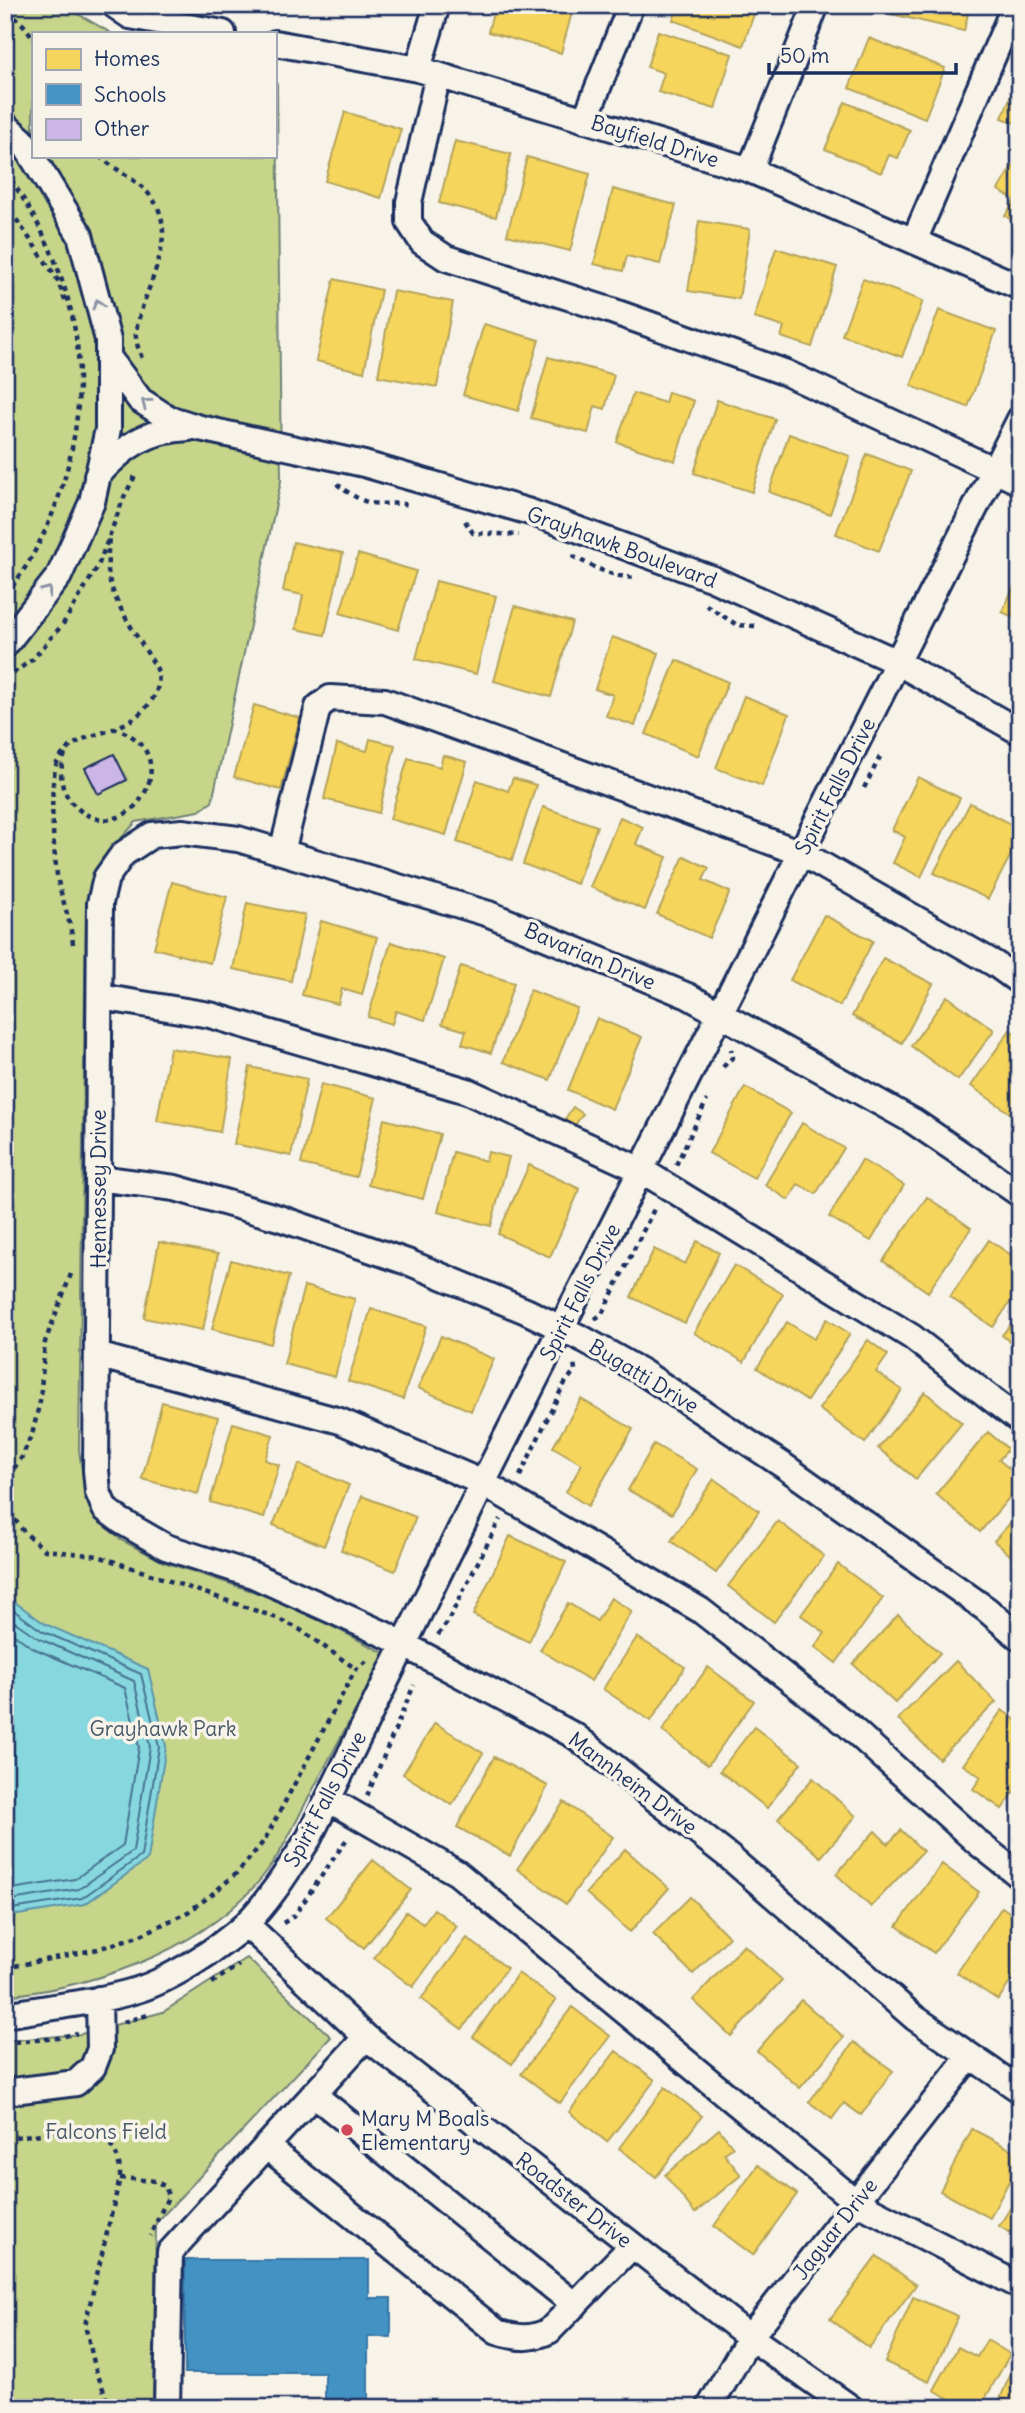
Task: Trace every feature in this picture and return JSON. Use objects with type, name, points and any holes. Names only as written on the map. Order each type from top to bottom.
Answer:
[{"type":"street","points":[[114,5],[130,16],[218,32]]},
{"type":"street","points":[[437,5],[408,202],[409,222],[422,242],[446,258],[609,310],[784,372],[1020,482]]},
{"type":"street","points":[[585,120],[631,5]]},
{"type":"street","points":[[750,170],[816,5]]},
{"type":"street","points":[[914,241],[1015,5]]},
{"type":"street","name":"Bayfield Drive","points":[[276,43],[428,72],[750,170],[1020,286]]},
{"type":"street","points":[[5,125],[22,140],[32,156]]},
{"type":"street","points":[[5,645],[59,576],[92,502],[107,429],[107,340],[80,235],[33,158]]},
{"type":"street","name":"Grayhawk Boulevard","points":[[107,357],[140,400],[168,418],[200,428],[364,464],[530,512],[713,579],[897,662],[1020,732]]},
{"type":"street","name":"Spirit Falls Drive","points":[[5,2015],[99,1999],[139,1989],[194,1963],[246,1924],[277,1886],[303,1847],[405,1646],[483,1483],[1020,419]]},
{"type":"street","name":"Grayhawk Boulevard","points":[[97,476],[117,454],[141,438],[170,429],[200,428]]},
{"type":"street","points":[[282,852],[318,706],[330,698],[385,701],[801,853],[995,964],[1020,982]]},
{"type":"street","name":"Bavarian Drive","points":[[122,853],[152,835],[183,832],[238,839],[489,914],[688,996],[913,1121],[1020,1194]]},
{"type":"street","name":"Hennessey Drive","points":[[121,1521],[106,1509],[98,1492],[97,1356],[100,902],[106,878],[122,853]]},
{"type":"street","points":[[100,997],[210,1015],[467,1091],[641,1170],[912,1337],[1020,1420]]},
{"type":"street","name":"Bugatti Drive","points":[[98,1178],[175,1188],[279,1218],[410,1263],[561,1328],[642,1372],[773,1458],[986,1609],[1020,1638]]},
{"type":"street","points":[[97,1356],[340,1421],[483,1483],[700,1610],[848,1725],[978,1843],[1020,1876]]},
{"type":"street","name":"Mannheim Drive","points":[[121,1521],[166,1547],[253,1575],[386,1635],[575,1736],[728,1856],[915,2018],[1020,2090]]},
{"type":"street","points":[[328,1799],[457,1873],[856,2202],[1020,2286]]},
{"type":"street","name":"Roadster Drive","points":[[246,1924],[366,2037],[750,2337],[851,2408]]},
{"type":"street","points":[[5,2092],[76,2083],[93,2067],[100,2049],[99,1999]]},
{"type":"street","points":[[167,2408],[170,2252],[366,2037]]},
{"type":"street","name":"Jaguar Drive","points":[[709,2408],[750,2337],[971,2056]]},
{"type":"street","points":[[313,2094],[575,2305]]},
{"type":"street","points":[[266,2146],[497,2332],[520,2338],[536,2338],[549,2331],[632,2246]]},
{"type":"path","points":[[5,12],[28,30],[32,37]]},
{"type":"path","points":[[102,158],[147,192],[158,209],[163,229],[155,273],[135,335],[147,367]]},
{"type":"path","points":[[5,172],[43,232],[65,292],[77,343],[77,405],[73,443],[64,481],[35,551],[5,596]]},
{"type":"path","points":[[5,203],[56,277],[70,314]]},
{"type":"path","points":[[7,678],[33,659],[63,624],[98,566],[124,496],[137,473],[144,467]]},
{"type":"path","points":[[327,480],[336,483],[351,495],[372,503],[396,502],[420,508]]},
{"type":"path","points":[[457,517],[467,521],[473,533],[521,535]]},
{"type":"path","points":[[564,552],[591,567],[621,578],[640,578]]},
{"type":"path","points":[[696,601],[737,625],[761,626]]},
{"type":"path","points":[[65,753],[61,765],[63,790],[78,809],[89,816],[102,818],[126,814],[144,796],[151,772],[143,748],[135,738],[112,728]]},
{"type":"path","points":[[5,1968],[97,1949],[141,1935],[188,1912],[218,1889],[238,1872],[264,1841],[356,1670]]},
{"type":"path","points":[[5,2138],[91,2131],[111,2144],[118,2154],[120,2178],[85,2325],[95,2367],[110,2408]]},
{"type":"path","points":[[120,2178],[155,2180],[166,2187],[168,2197],[149,2237],[173,2249]]},
{"type":"green space","name":"Grayhawk Park","points":[[5,5],[62,5],[109,32],[32,32],[32,158],[276,158],[277,84],[281,481],[212,802],[199,811],[136,822],[102,859],[90,883],[86,906],[79,1450],[86,1499],[121,1540],[164,1562],[285,1602],[386,1654],[279,1853],[251,1891],[222,1916],[190,1938],[155,1956],[80,1982],[5,1996]]},
{"type":"green space","name":"Falcons Field","points":[[247,1958],[331,2037],[156,2223],[153,2408],[5,2408],[5,2041],[81,2034],[163,2012]]},
{"type":"water","points":[[5,1040],[13,1065],[5,1139]]},
{"type":"water","points":[[5,1595],[45,1624],[148,1669],[166,1746],[148,1859],[85,1904],[5,1917]]},
{"type":"building: Homes","points":[[495,5],[574,5],[561,53],[488,32]]},
{"type":"building: Homes","points":[[679,5],[757,5],[743,46],[673,20]]},
{"type":"building: Homes","points":[[885,5],[970,5],[964,31],[883,12]]},
{"type":"building: Homes","points":[[658,31],[732,54],[715,109],[658,92],[664,73],[647,67]]},
{"type":"building: Homes","points":[[869,38],[945,68],[925,118],[849,88]]},
{"type":"building: Homes","points":[[1012,93],[1020,96],[1020,125],[1002,118]]},
{"type":"building: Homes","points":[[845,102],[910,130],[898,158],[889,155],[881,173],[825,149]]},
{"type":"building: Homes","points":[[345,112],[401,129],[381,198],[325,181]]},
{"type":"building: Homes","points":[[455,141],[511,154],[496,217],[439,203]]},
{"type":"building: Homes","points":[[527,157],[590,174],[570,251],[507,235]]},
{"type":"building: Homes","points":[[1013,165],[1020,169],[1020,225],[1005,216],[1015,200],[998,190]]},
{"type":"building: Homes","points":[[613,189],[676,205],[660,264],[627,256],[623,271],[594,264]]},
{"type":"building: Homes","points":[[699,221],[750,229],[739,299],[688,291]]},
{"type":"building: Homes","points":[[776,248],[837,267],[812,347],[781,337],[784,327],[754,318]]},
{"type":"building: Homes","points":[[334,279],[381,290],[364,372],[316,361]]},
{"type":"building: Homes","points":[[863,279],[923,301],[902,357],[842,335]]},
{"type":"building: Homes","points":[[393,291],[453,302],[437,387],[378,376]]},
{"type":"building: Homes","points":[[939,310],[996,331],[968,407],[911,386]]},
{"type":"building: Homes","points":[[484,324],[539,340],[518,411],[463,395]]},
{"type":"building: Homes","points":[[548,357],[614,375],[605,409],[595,406],[588,433],[531,418]]},
{"type":"building: Homes","points":[[668,392],[694,401],[675,461],[617,442],[633,393],[665,403]]},
{"type":"building: Homes","points":[[717,400],[775,419],[752,492],[694,473]]},
{"type":"building: Homes","points":[[789,434],[850,456],[830,514],[769,492]]},
{"type":"building: Homes","points":[[867,454],[911,471],[879,551],[836,534]]},
{"type":"building: Homes","points":[[293,542],[343,553],[325,635],[296,629],[303,595],[283,591]]},
{"type":"building: Homes","points":[[358,554],[416,571],[398,630],[340,613]]},
{"type":"building: Homes","points":[[1020,574],[1020,620],[1002,612]]},
{"type":"building: Homes","points":[[436,581],[496,596],[476,674],[416,659]]},
{"type":"building: Homes","points":[[515,606],[572,622],[551,697],[494,681]]},
{"type":"building: Homes","points":[[612,637],[659,653],[635,726],[606,716],[613,695],[595,689]]},
{"type":"building: Homes","points":[[676,660],[728,682],[698,756],[646,734]]},
{"type":"building: Homes","points":[[744,696],[789,714],[762,786],[716,768]]},
{"type":"building: Homes","points":[[254,705],[300,718],[281,790],[234,777]]},
{"type":"building: Homes","points":[[370,739],[395,745],[379,813],[324,799],[337,744],[367,751]]},
{"type":"building: Homes","points":[[443,755],[467,762],[446,835],[390,819],[408,758],[440,767]]},
{"type":"building: Homes","points":[[918,777],[960,798],[921,877],[893,863],[905,837],[892,830]]},
{"type":"building: Homes","points":[[513,778],[536,785],[512,860],[457,842],[477,780],[508,791]]},
{"type":"building: Homes","points":[[970,803],[1020,829],[1020,837],[988,899],[934,873]]},
{"type":"building: Homes","points":[[543,807],[597,826],[577,884],[523,864]]},
{"type":"building: Homes","points":[[620,817],[643,827],[636,844],[667,857],[645,910],[590,887]]},
{"type":"building: Homes","points":[[684,856],[709,868],[703,880],[730,892],[709,938],[657,914]]},
{"type":"building: Homes","points":[[172,882],[227,897],[210,963],[154,948]]},
{"type":"building: Homes","points":[[1020,883],[1020,902],[1012,897]]},
{"type":"building: Homes","points":[[247,903],[305,915],[291,981],[233,969]]},
{"type":"building: Homes","points":[[824,915],[873,941],[840,1006],[790,980]]},
{"type":"building: Homes","points":[[321,921],[377,937],[362,995],[342,989],[338,1004],[302,995]]},
{"type":"building: Homes","points":[[391,942],[444,959],[425,1020],[396,1011],[392,1024],[368,1017]]},
{"type":"building: Homes","points":[[883,958],[933,984],[902,1043],[852,1016]]},
{"type":"building: Homes","points":[[461,966],[514,983],[491,1053],[462,1044],[466,1031],[442,1024]]},
{"type":"building: Homes","points":[[530,990],[577,1008],[550,1080],[503,1062]]},
{"type":"building: Homes","points":[[947,996],[994,1030],[958,1080],[911,1046]]},
{"type":"building: Homes","points":[[597,1018],[642,1037],[612,1109],[568,1090]]},
{"type":"building: Homes","points":[[1010,1030],[1020,1037],[1020,1114],[1017,1118],[971,1086]]},
{"type":"building: Homes","points":[[170,1048],[232,1059],[220,1132],[157,1121]]},
{"type":"building: Homes","points":[[250,1067],[307,1079],[291,1156],[234,1144]]},
{"type":"building: Homes","points":[[321,1084],[376,1098],[356,1177],[301,1164]]},
{"type":"building: Homes","points":[[745,1087],[791,1113],[754,1178],[709,1153]]},
{"type":"building: Homes","points":[[573,1107],[583,1114],[574,1126],[565,1119]]},
{"type":"building: Homes","points":[[384,1119],[440,1134],[423,1199],[368,1185]]},
{"type":"building: Homes","points":[[802,1123],[844,1148],[816,1194],[798,1184],[789,1200],[765,1185]]},
{"type":"building: Homes","points":[[453,1152],[486,1161],[488,1152],[509,1157],[491,1226],[438,1212]]},
{"type":"building: Homes","points":[[862,1160],[904,1185],[871,1241],[829,1217]]},
{"type":"building: Homes","points":[[529,1165],[580,1189],[550,1257],[498,1234]]},
{"type":"building: Homes","points":[[927,1197],[971,1228],[928,1292],[883,1261]]},
{"type":"building: Homes","points":[[989,1240],[1020,1261],[1020,1288],[993,1327],[950,1297]]},
{"type":"building: Homes","points":[[697,1241],[719,1253],[685,1323],[631,1297],[654,1249],[685,1264]]},
{"type":"building: Homes","points":[[159,1242],[218,1254],[203,1330],[144,1318]]},
{"type":"building: Homes","points":[[231,1260],[289,1276],[271,1344],[212,1329]]},
{"type":"building: Homes","points":[[734,1265],[783,1294],[744,1362],[694,1333]]},
{"type":"building: Homes","points":[[304,1286],[355,1299],[335,1377],[284,1364]]},
{"type":"building: Homes","points":[[371,1309],[426,1326],[403,1399],[348,1381]]},
{"type":"building: Homes","points":[[1020,1313],[1020,1350],[1002,1335]]},
{"type":"building: Homes","points":[[827,1319],[850,1334],[807,1401],[757,1368],[787,1322],[814,1339]]},
{"type":"building: Homes","points":[[441,1336],[494,1359],[471,1411],[418,1388]]},
{"type":"building: Homes","points":[[868,1340],[888,1355],[876,1372],[902,1390],[865,1443],[819,1409]]},
{"type":"building: Homes","points":[[925,1392],[962,1423],[916,1479],[878,1448]]},
{"type":"building: Homes","points":[[581,1399],[633,1429],[588,1506],[566,1492],[582,1464],[553,1447]]},
{"type":"building: Homes","points":[[162,1402],[218,1417],[198,1494],[142,1479]]},
{"type":"building: Homes","points":[[233,1423],[273,1435],[265,1460],[279,1465],[264,1518],[210,1502]]},
{"type":"building: Homes","points":[[988,1432],[1008,1449],[999,1460],[1020,1478],[1020,1485],[980,1532],[936,1494]]},
{"type":"building: Homes","points":[[654,1444],[697,1469],[672,1514],[628,1490]]},
{"type":"building: Homes","points":[[299,1464],[349,1485],[324,1546],[273,1525]]},
{"type":"building: Homes","points":[[714,1479],[759,1511],[716,1573],[671,1541]]},
{"type":"building: Homes","points":[[362,1496],[416,1517],[395,1571],[341,1550]]},
{"type":"building: Homes","points":[[1020,1512],[1020,1564],[994,1541]]},
{"type":"building: Homes","points":[[778,1521],[824,1556],[774,1622],[728,1586]]},
{"type":"building: Homes","points":[[510,1536],[566,1562],[529,1642],[473,1615]]},
{"type":"building: Homes","points":[[838,1564],[883,1598],[836,1663],[815,1647],[825,1633],[801,1615]]},
{"type":"building: Homes","points":[[611,1598],[632,1611],[591,1681],[540,1650],[568,1603],[597,1621]]},
{"type":"building: Homes","points":[[898,1615],[940,1653],[895,1703],[853,1664]]},
{"type":"building: Homes","points":[[637,1637],[685,1667],[651,1721],[603,1689]]},
{"type":"building: Homes","points":[[956,1661],[996,1702],[939,1759],[898,1719]]},
{"type":"building: Homes","points":[[708,1667],[754,1701],[708,1765],[662,1731]]},
{"type":"building: Homes","points":[[1002,1710],[1020,1723],[1020,1784],[1002,1809],[973,1789],[981,1777],[963,1765]]},
{"type":"building: Homes","points":[[435,1723],[483,1753],[452,1805],[403,1774]]},
{"type":"building: Homes","points":[[754,1727],[801,1763],[767,1808],[720,1771]]},
{"type":"building: Homes","points":[[494,1757],[548,1786],[510,1856],[457,1827]]},
{"type":"building: Homes","points":[[813,1778],[856,1816],[821,1857],[778,1819]]},
{"type":"building: Homes","points":[[564,1802],[613,1837],[566,1904],[517,1869]]},
{"type":"building: Homes","points":[[901,1830],[923,1851],[871,1907],[836,1874],[875,1831],[888,1844]]},
{"type":"building: Homes","points":[[625,1849],[669,1888],[630,1932],[586,1893]]},
{"type":"building: Homes","points":[[373,1860],[411,1890],[364,1948],[326,1918]]},
{"type":"building: Homes","points":[[942,1864],[979,1892],[934,1953],[897,1926]]},
{"type":"building: Homes","points":[[690,1897],[729,1937],[693,1974],[653,1934]]},
{"type":"building: Homes","points":[[1002,1907],[1020,1920],[1020,1968],[998,2000],[957,1973]]},
{"type":"building: Homes","points":[[434,1909],[457,1926],[413,1987],[374,1958],[406,1912],[423,1924]]},
{"type":"building: Homes","points":[[467,1938],[507,1968],[462,2029],[421,1999]]},
{"type":"building: Homes","points":[[744,1945],[782,1980],[731,2036],[693,2000]]},
{"type":"building: Homes","points":[[518,1973],[556,2000],[512,2064],[473,2037]]},
{"type":"building: Homes","points":[[1020,1997],[1020,2016],[1011,2009]]},
{"type":"building: Homes","points":[[801,2000],[844,2037],[800,2088],[757,2051]]},
{"type":"building: Homes","points":[[572,2007],[610,2036],[560,2103],[521,2074]]},
{"type":"building: Homes","points":[[854,2042],[893,2071],[861,2115],[844,2103],[832,2119],[809,2102]]},
{"type":"building: Homes","points":[[616,2051],[655,2080],[607,2142],[569,2112]]},
{"type":"building: Homes","points":[[665,2087],[702,2116],[656,2177],[619,2148]]},
{"type":"building: Homes","points":[[719,2129],[733,2147],[724,2154],[741,2175],[695,2213],[665,2175]]},
{"type":"building: Homes","points":[[972,2129],[1020,2154],[1020,2160],[990,2218],[940,2191]]},
{"type":"building: Homes","points":[[758,2165],[797,2194],[753,2255],[714,2226]]},
{"type":"building: Homes","points":[[1020,2193],[1020,2239],[999,2226]]},
{"type":"building: Homes","points":[[877,2256],[916,2285],[869,2348],[830,2319]]},
{"type":"building: Homes","points":[[913,2297],[958,2316],[929,2382],[885,2362]]},
{"type":"building: Homes","points":[[987,2340],[1010,2354],[980,2408],[965,2408],[934,2390],[958,2347],[977,2357]]},
{"type":"building: Homes","points":[[1017,2359],[1020,2361],[1020,2408],[996,2408]]},
{"type":"building: Schools","points":[[185,2260],[369,2260],[369,2298],[391,2298],[391,2337],[368,2337],[368,2408],[325,2408],[325,2373],[185,2373]]},
{"type":"building: Other","points":[[114,754],[127,780],[98,794],[85,768]]},
{"type":"place","name":"Mary M Boals Elementary","points":[[347,2130]]}]
